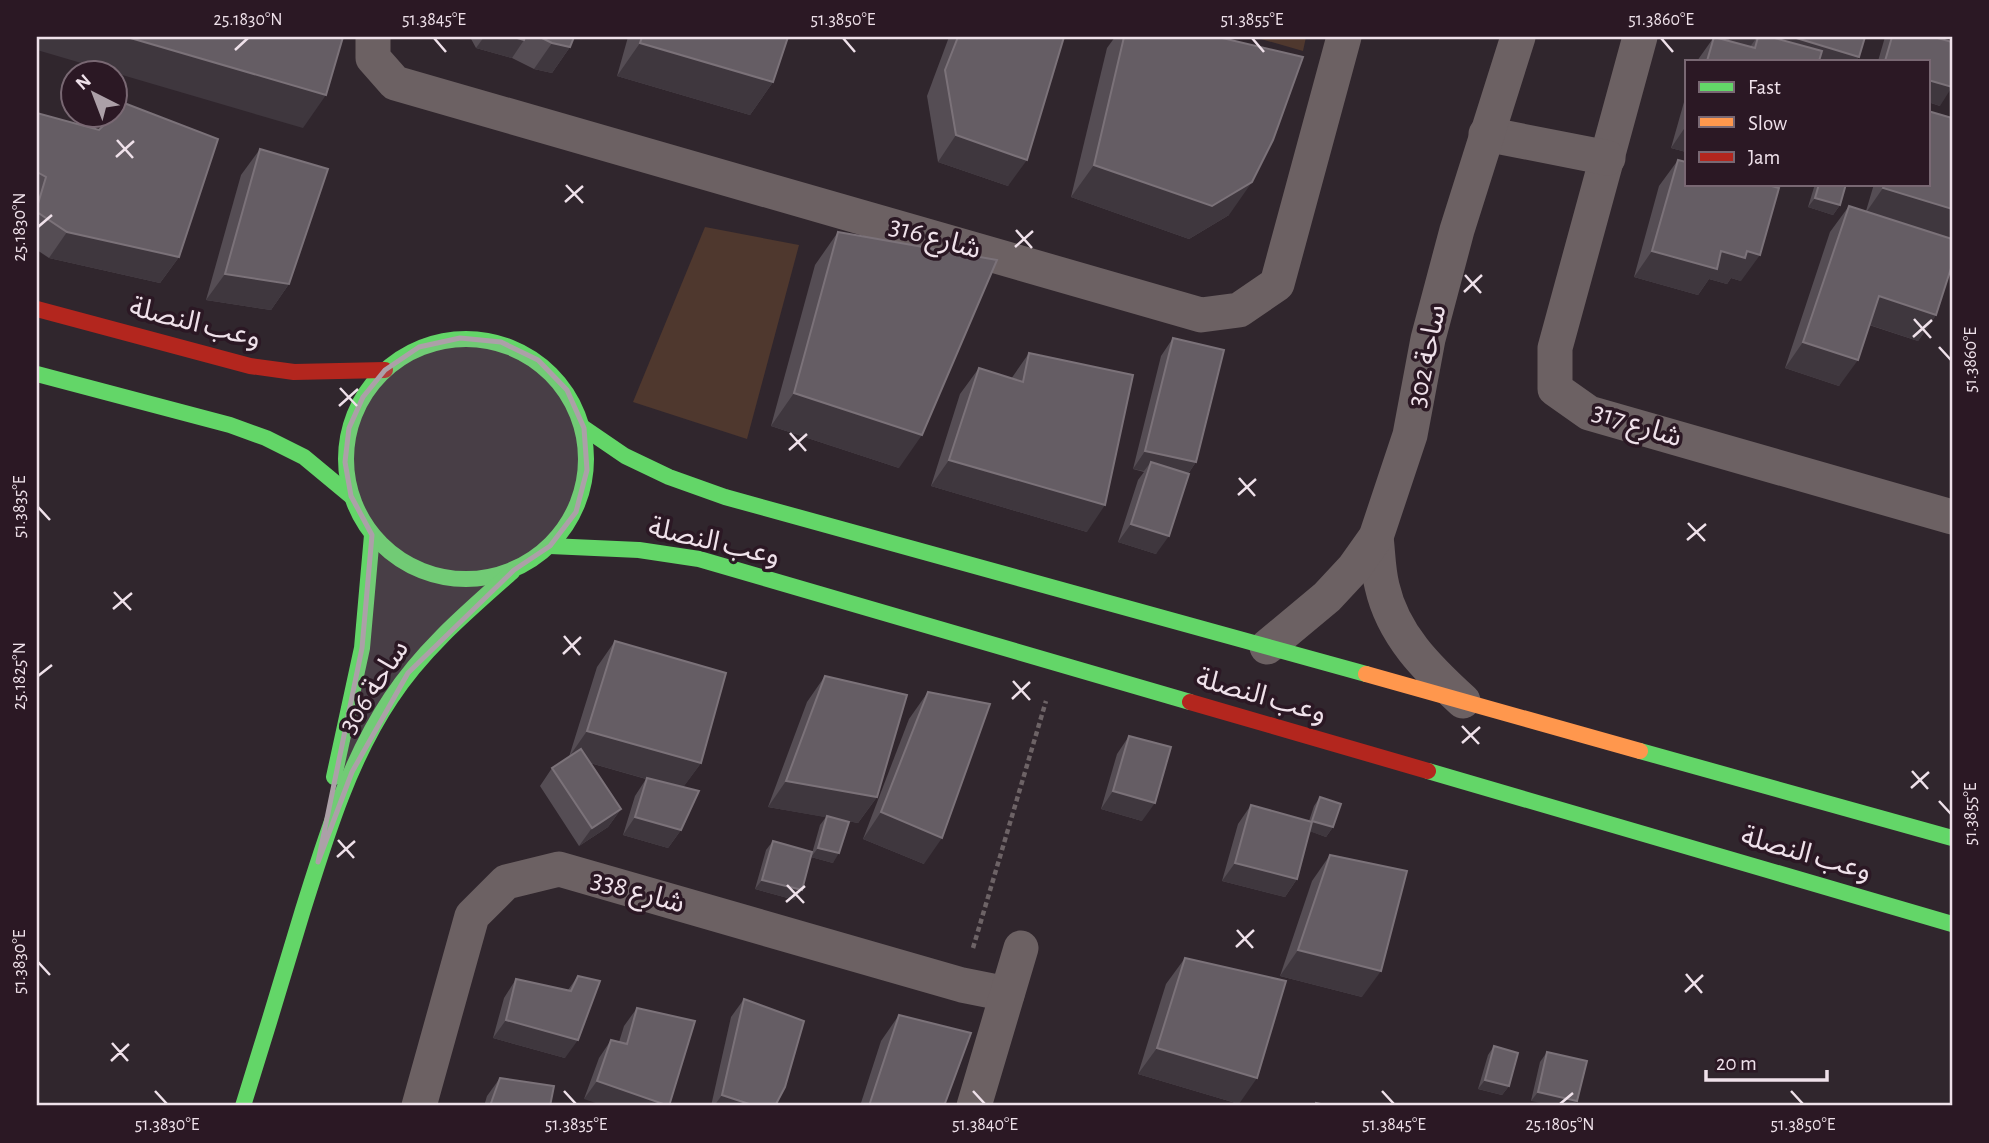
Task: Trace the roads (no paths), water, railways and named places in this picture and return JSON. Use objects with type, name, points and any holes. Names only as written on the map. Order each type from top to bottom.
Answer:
[{"type":"street","name":"شارع 316","points":[[373,37],[373,58],[395,83],[1201,315],[1239,310],[1278,285],[1343,37]]},
{"type":"street","name":"ساحة 302","points":[[1267,647],[1327,597],[1354,568],[1376,537],[1410,435],[1428,339],[1457,230],[1518,37]]},
{"type":"street","points":[[1486,134],[1608,158],[1640,37]]},
{"type":"street","name":"شارع 317","points":[[1608,158],[1555,348],[1555,389],[1589,413],[1952,517]]},
{"type":"street","name":"وعب النصلة","points":[[37,309],[250,366],[294,372],[385,370]]},
{"type":"street","points":[[460,338],[501,342],[538,360],[567,390],[584,428],[587,470],[576,512],[550,546],[514,570],[477,580],[438,577],[401,561],[372,535],[351,496],[345,462],[349,428],[363,397],[385,370],[419,347],[460,338]]},
{"type":"street","points":[[37,374],[230,425],[266,438],[304,457],[351,496]]},
{"type":"street","name":"وعب النصلة","points":[[584,428],[625,456],[669,477],[725,497],[1952,838]]},
{"type":"street","name":"ساحة 306","points":[[318,862],[362,648],[372,535]]},
{"type":"street","name":"ساحة 302","points":[[1376,537],[1382,587],[1399,631],[1427,668],[1463,701]]},
{"type":"street","name":"وعب النصلة","points":[[550,546],[639,550],[699,559],[1952,924]]},
{"type":"street","name":"ساحة 306","points":[[243,1106],[318,862],[352,772],[378,719],[408,673],[450,628],[514,570]]},
{"type":"street","name":"شارع 338","points":[[419,1106],[472,916],[506,883],[559,869],[962,985],[1007,994]]},
{"type":"street","points":[[974,1106],[1021,948]]}]
